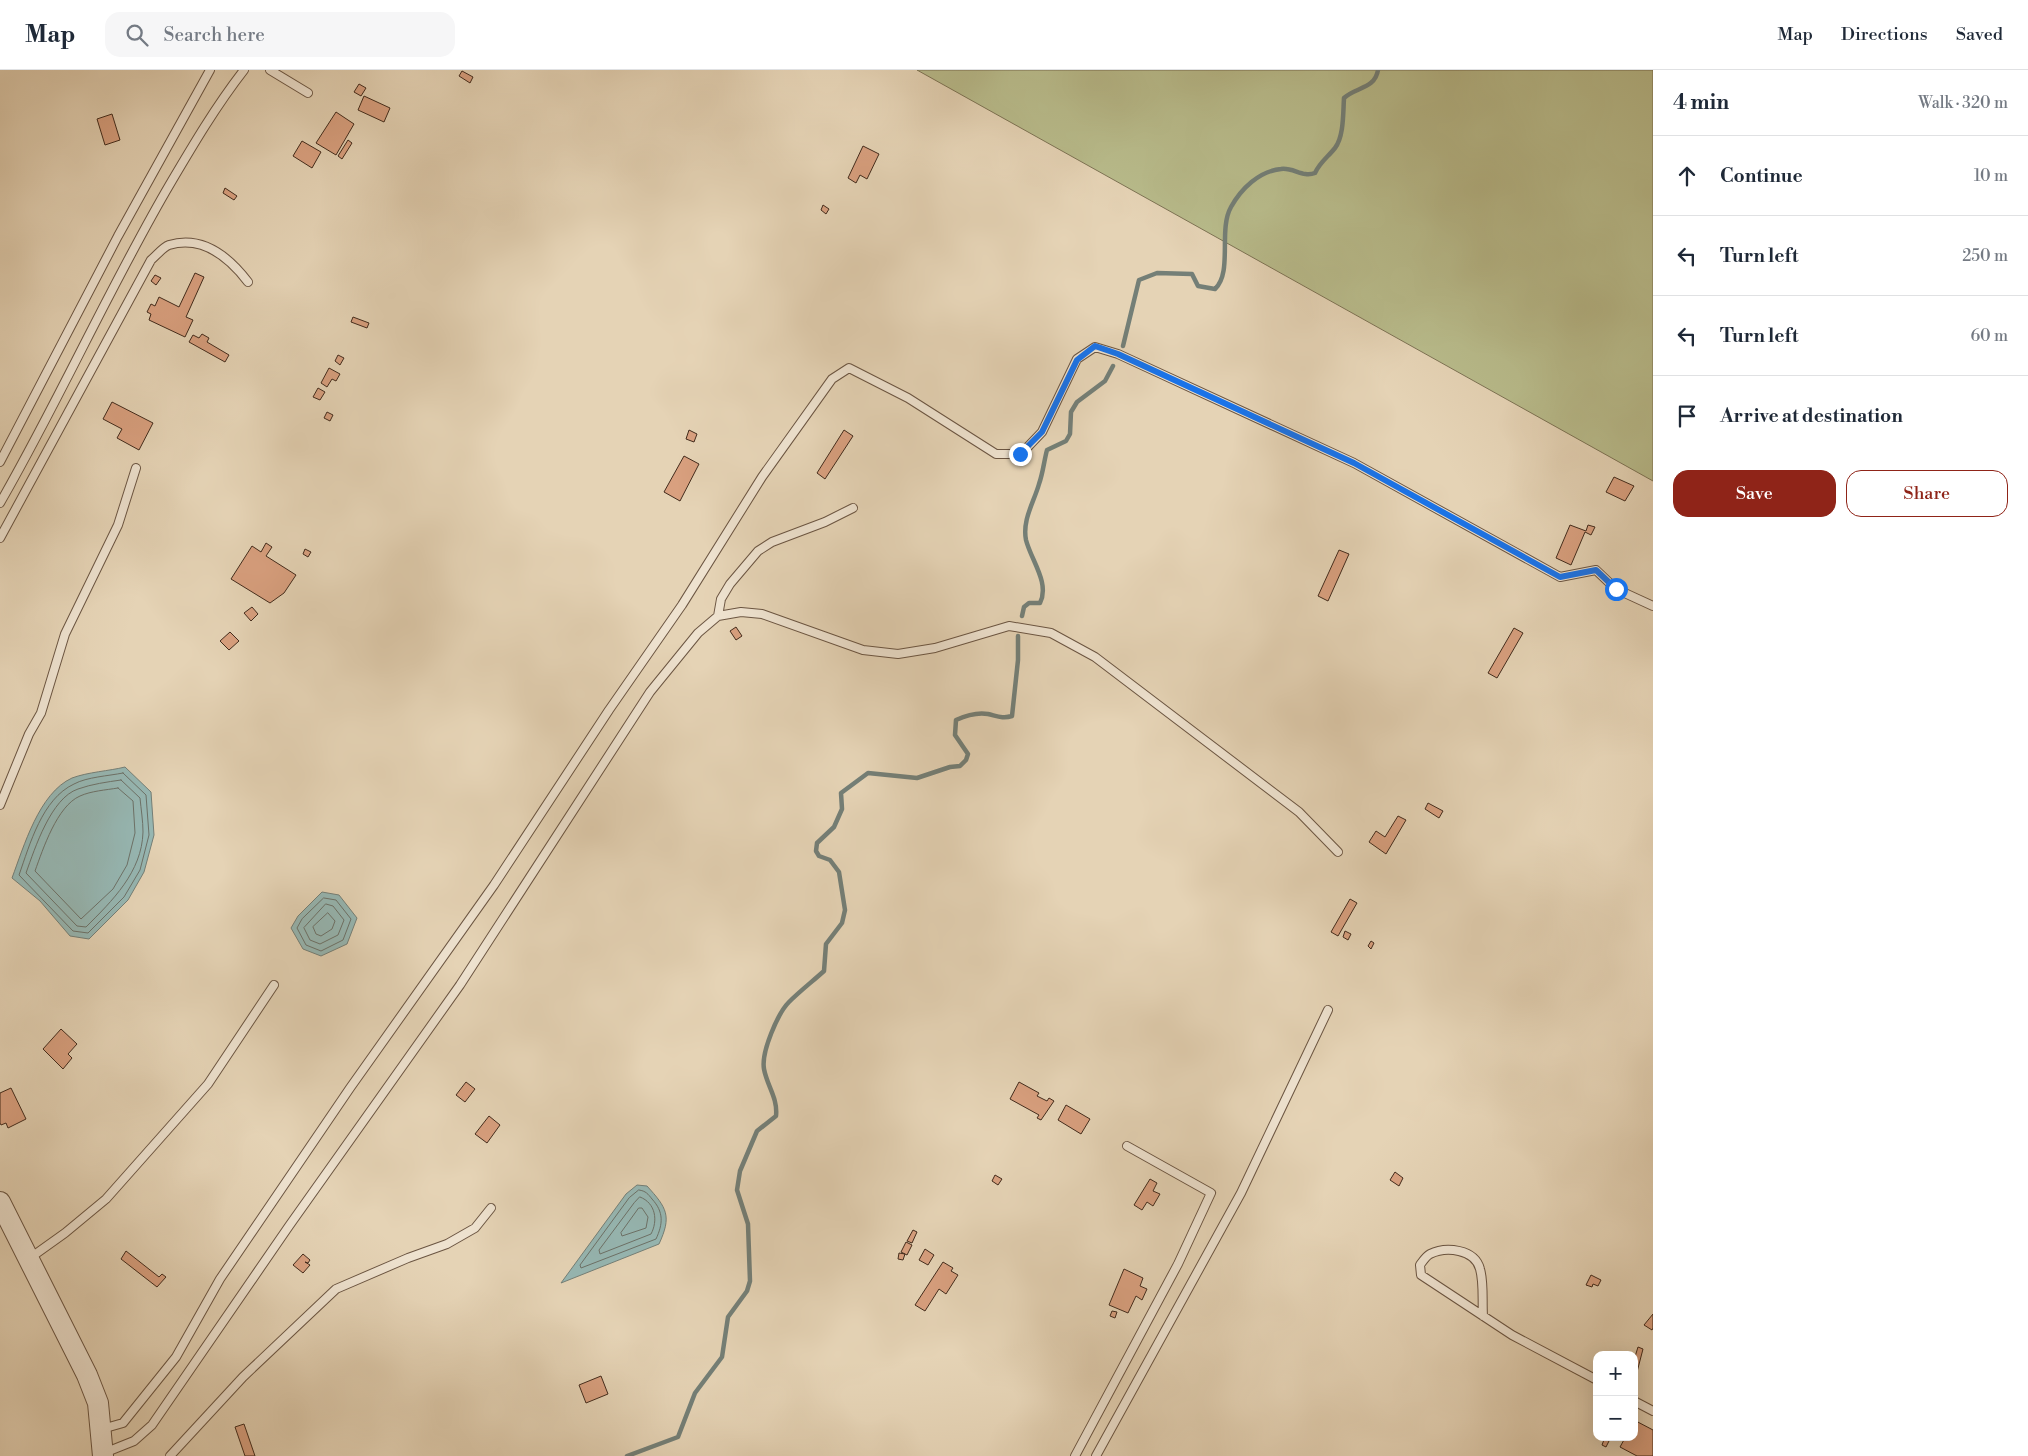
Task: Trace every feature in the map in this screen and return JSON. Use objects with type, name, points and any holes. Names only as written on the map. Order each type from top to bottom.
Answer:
[{"type":"street","points":[[0,1202],[87,1375],[98,1403],[103,1454]]},
{"type":"lane","points":[[0,462],[118,236],[210,70]]},
{"type":"lane","points":[[0,503],[155,209],[205,124],[244,70]]},
{"type":"lane","points":[[270,70],[308,93]]},
{"type":"lane","points":[[0,538],[151,260],[168,245],[204,244],[235,264],[248,282]]},
{"type":"lane","points":[[102,1429],[123,1423],[176,1358],[220,1279],[366,1064],[494,885],[609,710],[682,605],[762,477],[832,379],[849,368],[908,398],[996,454],[1020,454],[1042,432],[1077,360],[1095,346],[1127,358],[1354,463],[1560,577],[1596,570],[1616,589],[1653,606]]},
{"type":"lane","points":[[0,805],[29,734],[41,712],[65,634],[118,525],[136,468]]},
{"type":"lane","points":[[718,616],[721,599],[725,591],[758,550],[772,542],[824,522],[853,508]]},
{"type":"lane","points":[[103,1454],[134,1441],[152,1425],[295,1218],[460,985],[650,692],[698,633],[718,616],[741,612],[762,614],[863,650],[898,654],[935,648],[1009,626],[1051,633],[1095,657],[1300,812],[1338,852]]},
{"type":"lane","points":[[28,1259],[65,1233],[106,1199],[208,1084],[274,985]]},
{"type":"lane","points":[[1096,1456],[1241,1193],[1328,1010]]},
{"type":"lane","points":[[1075,1456],[1178,1264],[1212,1193],[1127,1146]]},
{"type":"lane","points":[[170,1456],[243,1377],[336,1289],[408,1258],[447,1244],[475,1228],[491,1208]]},
{"type":"lane","points":[[1483,1316],[1480,1268],[1472,1256],[1458,1250],[1442,1250],[1429,1254],[1420,1265],[1421,1275],[1483,1316],[1512,1335],[1593,1378]]},
{"type":"lane","points":[[1638,1403],[1653,1412]]},
{"type":"green space","points":[[917,70],[1653,70],[1653,481]]},
{"type":"water","points":[[125,767],[151,792],[154,835],[144,872],[128,900],[89,939],[70,936],[40,901],[12,878],[34,822],[50,795],[60,785],[78,776]]},
{"type":"water","points":[[322,892],[339,895],[357,918],[347,944],[321,956],[303,949],[291,928],[298,916]]},
{"type":"water","points":[[637,1185],[647,1186],[663,1207],[666,1219],[659,1244],[561,1283],[626,1194]]},
{"type":"building","points":[[462,71],[473,77],[470,83],[459,76]]},
{"type":"building","points":[[359,84],[366,88],[361,96],[354,92]]},
{"type":"building","points":[[364,96],[390,108],[384,122],[358,110]]},
{"type":"building","points":[[336,112],[354,124],[336,155],[316,143]]},
{"type":"building","points":[[112,114],[120,140],[105,145],[97,119]]},
{"type":"building","points":[[348,140],[352,143],[342,159],[338,156]]},
{"type":"building","points":[[302,141],[321,152],[312,168],[293,156]]},
{"type":"building","points":[[863,146],[879,154],[867,179],[860,175],[856,183],[848,178]]},
{"type":"building","points":[[225,188],[237,196],[234,200],[223,193]]},
{"type":"building","points":[[823,205],[829,209],[826,214],[821,210]]},
{"type":"building","points":[[195,273],[204,277],[186,317],[193,320],[185,337],[149,320],[151,314],[147,312],[151,304],[155,306],[159,297],[179,307]]},
{"type":"building","points":[[155,275],[161,278],[156,285],[151,281]]},
{"type":"building","points":[[353,317],[369,323],[367,328],[351,322]]},
{"type":"building","points":[[202,334],[209,338],[207,342],[229,355],[225,362],[189,342],[193,335],[199,338]]},
{"type":"building","points":[[338,355],[344,358],[340,365],[335,361]]},
{"type":"building","points":[[329,368],[340,374],[336,381],[332,379],[327,387],[321,383]]},
{"type":"building","points":[[318,388],[325,392],[320,400],[313,397]]},
{"type":"building","points":[[112,402],[153,423],[139,450],[117,438],[122,429],[103,419]]},
{"type":"building","points":[[327,412],[333,415],[330,421],[324,418]]},
{"type":"building","points":[[689,430],[697,434],[694,442],[686,439]]},
{"type":"building","points":[[844,430],[853,436],[825,479],[817,473]]},
{"type":"building","points":[[684,456],[699,464],[680,501],[664,492]]},
{"type":"building","points":[[1614,477],[1634,486],[1625,501],[1606,492]]},
{"type":"building","points":[[1570,525],[1586,531],[1588,525],[1595,527],[1591,535],[1585,532],[1571,565],[1556,558]]},
{"type":"building","points":[[266,543],[272,547],[266,556],[296,575],[284,593],[270,603],[231,579],[252,546],[261,552]]},
{"type":"building","points":[[305,549],[311,552],[308,557],[303,554]]},
{"type":"building","points":[[1339,550],[1349,554],[1328,601],[1318,596]]},
{"type":"building","points":[[252,607],[258,614],[251,621],[244,613]]},
{"type":"building","points":[[736,627],[742,636],[736,640],[730,631]]},
{"type":"building","points":[[1514,628],[1523,633],[1497,678],[1488,673]]},
{"type":"building","points":[[230,632],[239,641],[229,650],[220,641]]},
{"type":"building","points":[[1428,803],[1443,811],[1439,818],[1425,809]]},
{"type":"building","points":[[1398,816],[1406,820],[1386,854],[1369,842],[1376,831],[1385,837]]},
{"type":"building","points":[[1350,899],[1357,903],[1338,936],[1331,932]]},
{"type":"building","points":[[1345,931],[1351,934],[1348,940],[1343,937]]},
{"type":"building","points":[[1371,941],[1374,943],[1371,949],[1368,946]]},
{"type":"building","points":[[61,1029],[77,1044],[68,1054],[72,1058],[63,1069],[43,1049]]},
{"type":"building","points":[[466,1082],[475,1089],[465,1102],[456,1095]]},
{"type":"building","points":[[1019,1082],[1039,1093],[1037,1096],[1047,1101],[1049,1098],[1054,1101],[1041,1120],[1037,1118],[1039,1115],[1010,1099]]},
{"type":"building","points":[[11,1088],[26,1119],[8,1128],[6,1123],[1,1125],[0,1123],[0,1093]]},
{"type":"building","points":[[1066,1105],[1090,1119],[1081,1134],[1058,1120]]},
{"type":"building","points":[[489,1116],[500,1125],[487,1143],[475,1134]]},
{"type":"building","points":[[1395,1172],[1403,1178],[1399,1186],[1390,1180]]},
{"type":"building","points":[[995,1175],[1002,1179],[998,1185],[992,1181]]},
{"type":"building","points":[[1150,1179],[1157,1183],[1153,1191],[1160,1194],[1153,1206],[1147,1202],[1142,1210],[1134,1205]]},
{"type":"building","points":[[913,1230],[917,1232],[912,1243],[907,1241]]},
{"type":"building","points":[[906,1242],[912,1245],[907,1255],[901,1252]]},
{"type":"building","points":[[925,1249],[934,1255],[928,1265],[919,1260]]},
{"type":"building","points":[[126,1251],[159,1277],[162,1274],[166,1277],[157,1287],[121,1259]]},
{"type":"building","points":[[899,1253],[905,1254],[903,1260],[898,1259]]},
{"type":"building","points":[[303,1254],[310,1260],[308,1263],[305,1262],[310,1265],[303,1273],[293,1265]]},
{"type":"building","points":[[943,1262],[953,1268],[951,1271],[958,1275],[946,1294],[939,1289],[925,1311],[915,1305]]},
{"type":"building","points":[[1124,1269],[1143,1278],[1140,1286],[1147,1289],[1142,1300],[1136,1296],[1128,1313],[1109,1305]]},
{"type":"building","points":[[1591,1275],[1601,1280],[1598,1286],[1593,1284],[1592,1287],[1586,1285]]},
{"type":"building","points":[[1112,1311],[1117,1312],[1115,1318],[1110,1316]]},
{"type":"building","points":[[1653,1314],[1653,1328],[1652,1330],[1644,1325]]},
{"type":"building","points":[[1638,1347],[1643,1349],[1638,1368],[1638,1351]]},
{"type":"building","points":[[601,1376],[608,1394],[586,1403],[579,1385]]},
{"type":"building","points":[[1638,1422],[1653,1430],[1653,1456],[1637,1456],[1620,1447],[1623,1441],[1638,1441]]},
{"type":"building","points":[[244,1424],[255,1456],[245,1456],[235,1427]]},
{"type":"building","points":[[1604,1441],[1609,1441],[1606,1447],[1602,1445]]},
{"type":"waterway","points":[[1123,346],[1139,280],[1157,273],[1192,274],[1198,286],[1215,289],[1220,282],[1225,262],[1227,216],[1240,194],[1258,177],[1273,170],[1290,169],[1306,174],[1315,173],[1338,143],[1343,124],[1344,98],[1373,81],[1378,70]]},
{"type":"waterway","points":[[1022,616],[1024,607],[1029,603],[1040,603],[1042,595],[1043,588],[1039,572],[1028,548],[1025,533],[1027,518],[1040,480],[1047,450],[1066,441],[1070,434],[1071,412],[1077,402],[1105,381],[1113,366]]},
{"type":"waterway","points":[[627,1456],[678,1437],[695,1393],[722,1357],[728,1317],[747,1291],[750,1281],[748,1224],[737,1190],[740,1171],[757,1131],[776,1116],[774,1098],[765,1075],[765,1053],[771,1033],[785,1007],[824,971],[826,944],[842,923],[845,910],[839,872],[830,860],[819,856],[816,851],[817,843],[834,827],[842,809],[841,793],[868,773],[917,778],[950,767],[960,766],[966,760],[968,754],[955,735],[956,720],[980,713],[1003,717],[1012,716],[1018,660],[1018,636]]},
{"type":"route","points":[[1020,454],[1042,432],[1077,360],[1095,346],[1118,354],[1354,463],[1560,577],[1596,570],[1616,589]]}]
